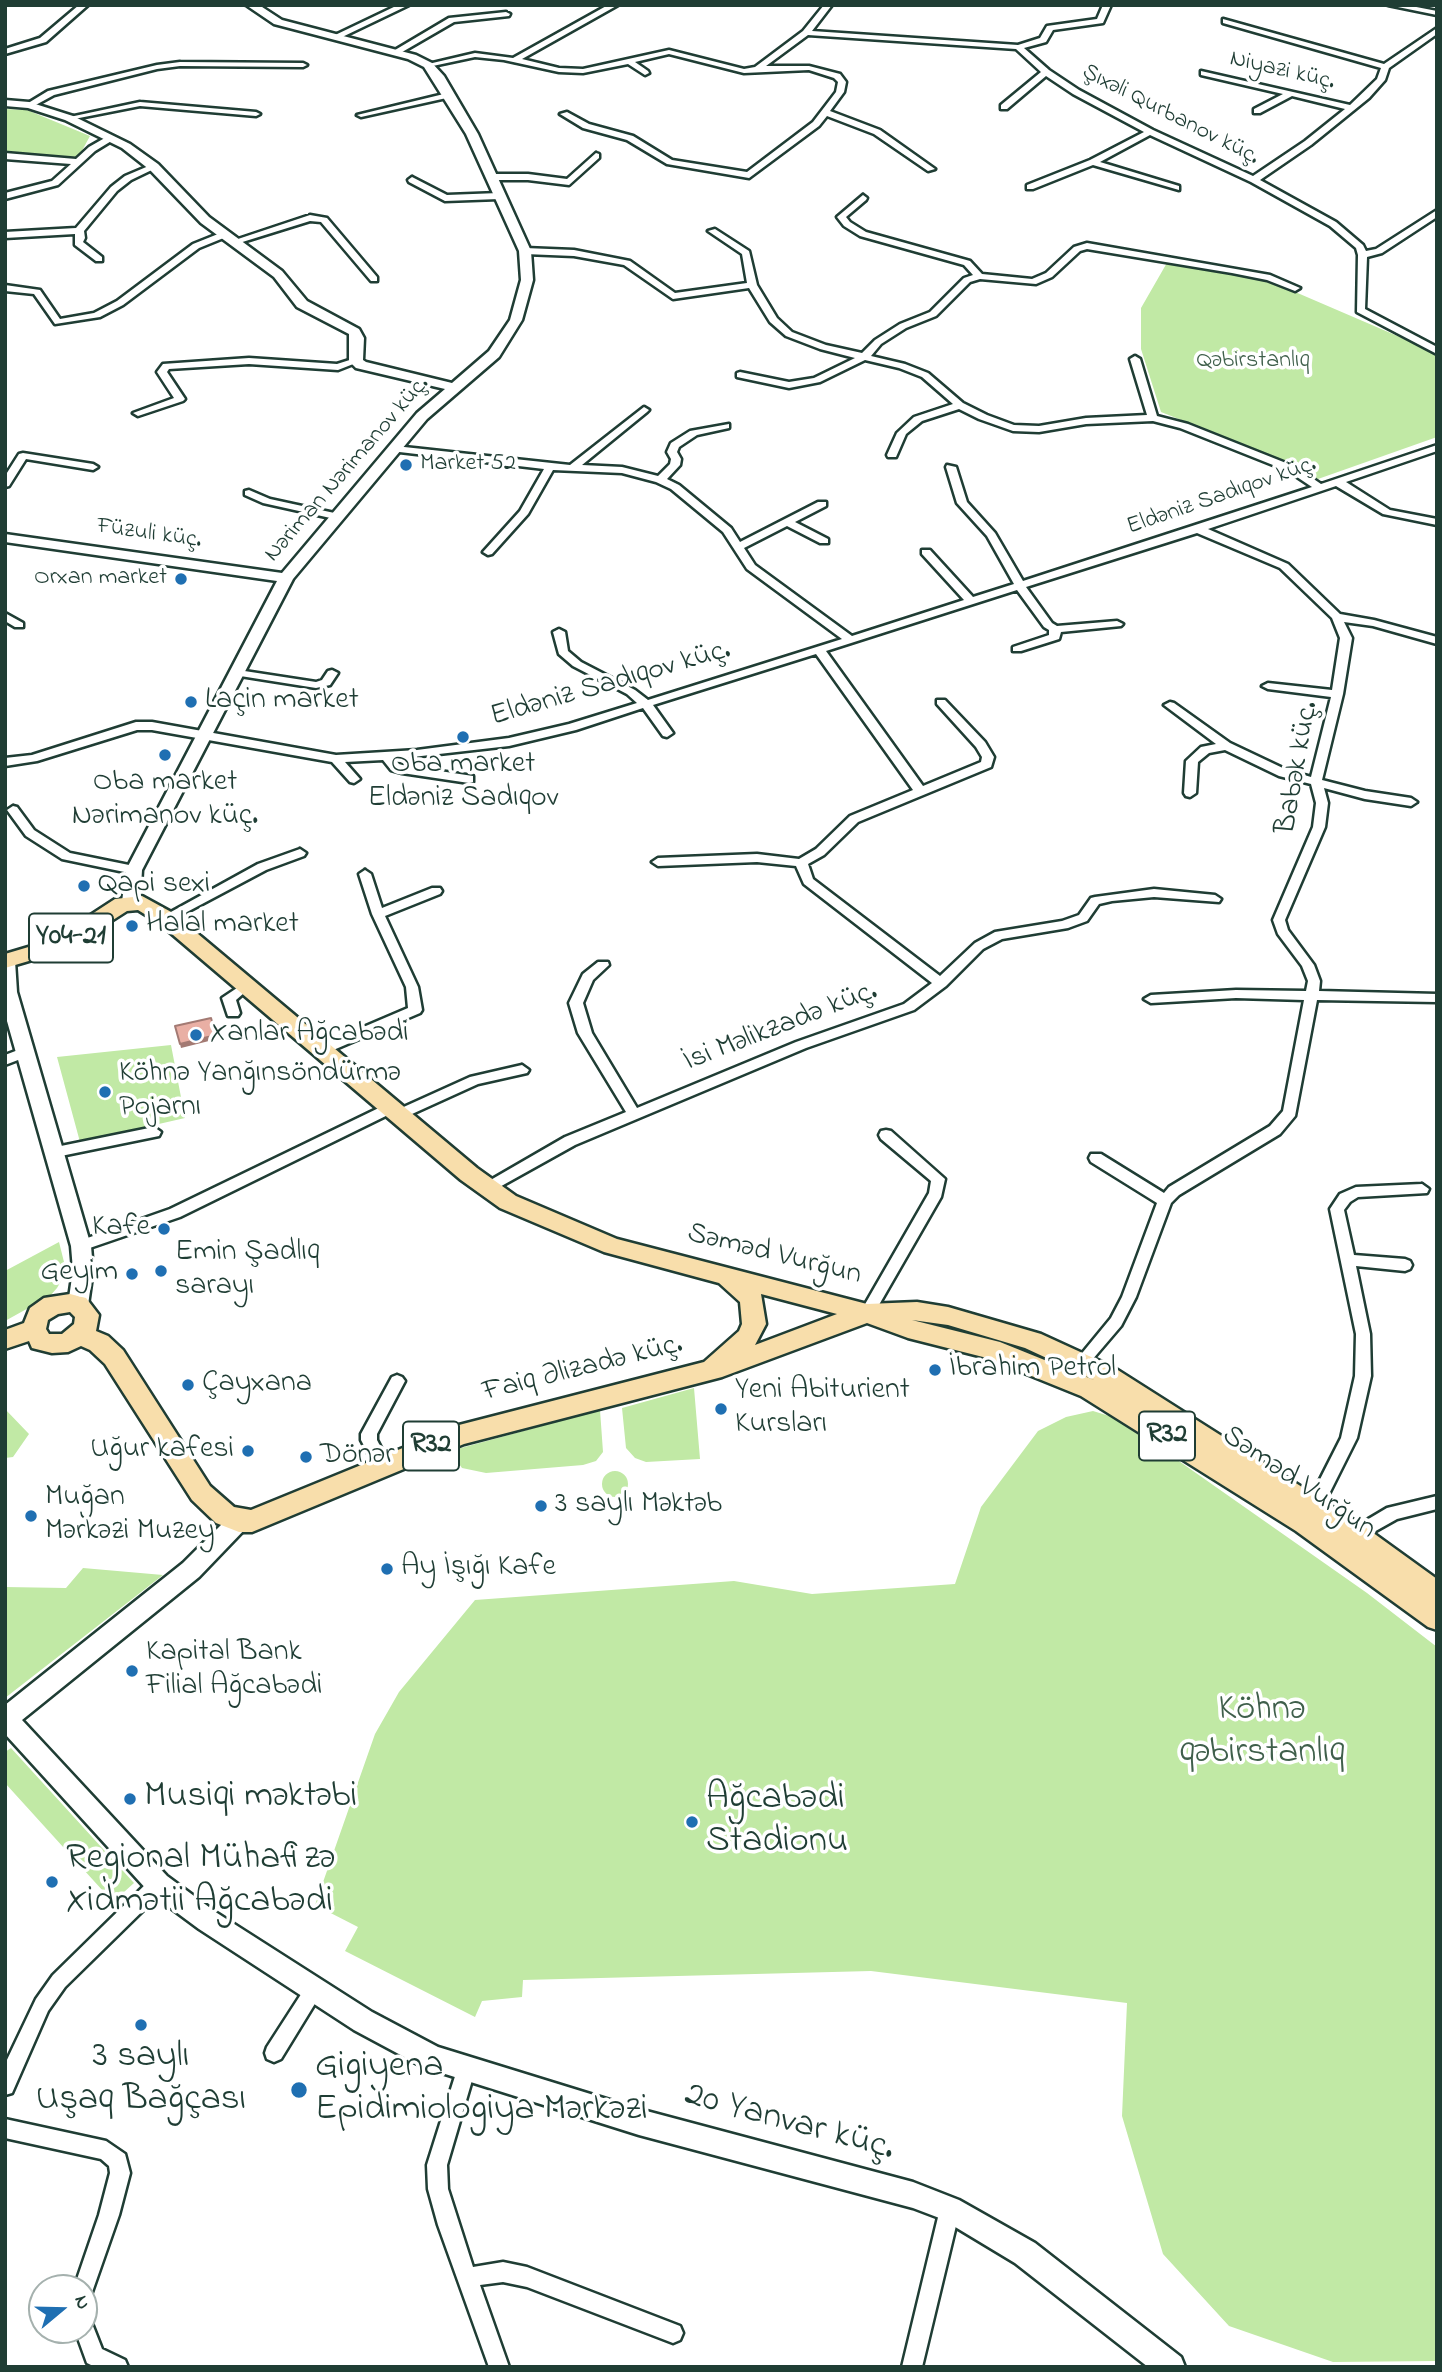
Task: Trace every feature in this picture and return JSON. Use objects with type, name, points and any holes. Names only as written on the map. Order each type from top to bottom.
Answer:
[{"type":"main road","name":"Səməd Vurğun","points":[[131,902],[142,903],[166,918],[487,1189],[538,1217],[612,1246],[867,1313],[908,1329],[1023,1360],[1090,1389],[1305,1523],[1437,1619]]},
{"type":"main road","name":"Y04-21","points":[[6,961],[59,945],[122,904],[131,902]]},
{"type":"main road","points":[[695,1375],[737,1347],[748,1337],[754,1324],[751,1298],[744,1289],[722,1276]]},
{"type":"main road","points":[[52,1305],[78,1305],[88,1315],[86,1328],[81,1335],[68,1343],[52,1344],[41,1341],[34,1329],[38,1315],[52,1305]]},
{"type":"main road","name":"Səməd Vurğun","points":[[867,1313],[917,1311],[948,1316],[1032,1341],[1081,1363],[1129,1389],[1314,1507],[1437,1594]]},
{"type":"main road","name":"Faiq Əlizadə küç.","points":[[239,1521],[263,1518],[459,1435],[695,1375],[867,1313]]},
{"type":"main road","points":[[5,1340],[34,1329]]},
{"type":"main road","points":[[81,1335],[99,1343],[114,1357],[201,1493],[225,1515],[239,1521]]},
{"type":"street","points":[[5,52],[43,40],[84,5]]},
{"type":"street","points":[[251,5],[278,22],[394,53],[428,65],[475,55],[571,71],[678,52],[731,70],[809,68],[837,76],[842,82],[840,92],[825,112],[793,145],[777,151],[752,173],[744,175],[670,162],[630,138],[586,126],[564,114]]},
{"type":"street","points":[[335,37],[405,5]]},
{"type":"street","points":[[515,60],[614,5]]},
{"type":"street","points":[[757,69],[806,33],[828,5]]},
{"type":"street","points":[[806,33],[1018,47],[1043,40],[1050,28],[1100,21],[1107,5]]},
{"type":"street","points":[[1392,5],[1437,13]]},
{"type":"street","points":[[394,53],[452,20],[506,14]]},
{"type":"street","name":"Niyazi küç.","points":[[1226,21],[1385,68]]},
{"type":"street","name":"Niyazi küç.","points":[[1254,180],[1352,108],[1381,80],[1385,68],[1437,30]]},
{"type":"street","name":"Şıxəli Qurbanov küç.","points":[[1018,47],[1046,72],[1150,132],[1254,180],[1333,224],[1360,247],[1363,255]]},
{"type":"street","points":[[628,60],[645,73]]},
{"type":"street","points":[[29,105],[51,93],[157,67],[180,64],[303,65]]},
{"type":"street","name":"Nəriman Nərimanov küç.","points":[[131,902],[134,870],[286,578],[335,516],[395,449],[453,387],[494,354],[507,337],[527,280],[525,251],[472,134],[428,65]]},
{"type":"street","points":[[1004,107],[1046,72]]},
{"type":"street","name":"Niyazi küç.","points":[[1204,73],[1352,108]]},
{"type":"street","points":[[1257,111],[1290,94]]},
{"type":"street","points":[[361,115],[448,95]]},
{"type":"street","points":[[5,103],[29,105],[69,118],[110,138],[154,167],[192,208],[278,274],[302,304],[354,332],[357,338],[356,361]]},
{"type":"street","points":[[69,118],[140,104],[256,114]]},
{"type":"street","points":[[825,112],[877,132],[931,169]]},
{"type":"street","points":[[1030,187],[1093,162],[1150,132]]},
{"type":"street","points":[[5,195],[46,187],[80,162],[92,149],[110,138]]},
{"type":"street","points":[[5,156],[80,162]]},
{"type":"street","points":[[490,177],[528,177],[569,182],[596,156]]},
{"type":"street","points":[[1093,162],[1176,188]]},
{"type":"street","points":[[5,234],[79,231],[114,189],[128,178],[154,167]]},
{"type":"street","points":[[412,180],[445,198],[499,196]]},
{"type":"street","points":[[863,198],[841,216],[847,224],[863,234],[967,263],[979,276]]},
{"type":"street","points":[[1437,213],[1379,251],[1363,255],[1360,310],[1437,351]]},
{"type":"street","points":[[58,322],[108,310],[196,246],[317,218],[324,220],[339,234],[348,251],[374,279]]},
{"type":"street","points":[[79,231],[81,238],[78,243],[99,259]]},
{"type":"street","points":[[712,231],[746,253],[750,261],[752,285],[773,320],[789,334],[823,347],[925,375],[960,405],[1013,428],[1038,429],[1086,421],[1153,418],[1184,426],[1292,469],[1319,487]]},
{"type":"street","points":[[740,375],[789,385],[804,384],[864,357],[878,342],[903,326],[933,314],[967,279],[979,276],[1033,282],[1041,280],[1077,249],[1087,246],[1232,270],[1270,278],[1295,288]]},
{"type":"street","points":[[525,251],[574,253],[627,263],[673,296],[752,285]]},
{"type":"street","points":[[5,288],[37,292],[58,322],[57,335]]},
{"type":"street","points":[[1135,359],[1153,418]]},
{"type":"street","points":[[138,413],[180,399],[162,372],[166,366],[249,361],[338,367],[356,361],[369,368],[453,387]]},
{"type":"street","points":[[892,455],[902,433],[918,419],[960,405]]},
{"type":"street","points":[[572,468],[644,410]]},
{"type":"street","points":[[660,480],[675,465],[677,459],[672,453],[675,445],[694,433],[725,426]]},
{"type":"street","name":"Eldəniz Sadıqov küç.","points":[[5,762],[33,758],[136,726],[205,735],[336,759],[387,757],[509,742],[572,727],[819,650],[1198,529],[1437,448]]},
{"type":"street","points":[[395,449],[550,467],[622,470],[660,480],[709,513],[727,530],[751,567],[850,640]]},
{"type":"street","points":[[5,484],[23,456],[93,467]]},
{"type":"street","points":[[488,552],[524,512],[550,467]]},
{"type":"street","points":[[951,467],[962,503],[991,535],[1020,586],[1048,625],[1055,629],[1117,624]]},
{"type":"street","points":[[1336,481],[1387,512],[1437,522]]},
{"type":"street","points":[[249,493],[267,501],[335,516]]},
{"type":"street","points":[[738,547],[822,504]]},
{"type":"street","points":[[788,522],[824,541]]},
{"type":"street","points":[[1198,529],[1284,566],[1337,617],[1374,623],[1437,641]]},
{"type":"street","name":"Füzuli küç.","points":[[5,538],[286,578]]},
{"type":"street","points":[[926,552],[971,601]]},
{"type":"street","points":[[5,616],[19,625]]},
{"type":"street","name":"Babək küç.","points":[[1311,997],[1314,981],[1308,965],[1287,938],[1279,920],[1318,827],[1322,803],[1316,781],[1337,694],[1346,638],[1337,617]]},
{"type":"street","points":[[1017,649],[1055,637],[1055,629]]},
{"type":"street","points":[[559,632],[563,652],[578,664],[631,692],[646,704],[667,733]]},
{"type":"street","points":[[819,650],[921,792]]},
{"type":"street","points":[[238,673],[316,685],[326,683],[332,673]]},
{"type":"street","points":[[1268,686],[1337,694]]},
{"type":"street","points":[[658,862],[782,858],[801,863],[820,852],[854,818],[987,764],[988,757],[981,745],[941,702]]},
{"type":"street","points":[[1170,705],[1226,746],[1267,768],[1365,795],[1411,802]]},
{"type":"street","points":[[1189,793],[1192,761],[1213,747],[1226,746]]},
{"type":"street","points":[[387,757],[394,767],[469,779]]},
{"type":"street","points":[[336,759],[354,779]]},
{"type":"street","points":[[13,810],[30,833],[66,856],[92,864],[134,870]]},
{"type":"street","points":[[166,918],[262,867],[300,853]]},
{"type":"street","name":"İsi Məlikzadə küç.","points":[[801,863],[808,881],[941,983]]},
{"type":"street","points":[[324,1049],[415,1010],[412,986],[378,914],[365,874]]},
{"type":"street","points":[[378,914],[436,891]]},
{"type":"street","name":"İsi Məlikzadə küç.","points":[[487,1189],[570,1141],[801,1045],[909,1007],[941,983],[979,946],[999,935],[1064,925],[1083,918],[1095,901],[1154,894],[1214,899]]},
{"type":"street","name":"Y04-21","points":[[6,961],[8,992],[81,1246],[83,1270],[78,1305]]},
{"type":"street","points":[[603,965],[588,977],[576,1003],[585,1033],[635,1115]]},
{"type":"street","points":[[233,1013],[229,998],[246,986]]},
{"type":"street","points":[[1151,999],[1236,994],[1437,998]]},
{"type":"street","points":[[1081,1363],[1116,1322],[1129,1297],[1166,1201],[1174,1191],[1275,1130],[1290,1113],[1311,997]]},
{"type":"street","points":[[5,1060],[26,1052]]},
{"type":"street","points":[[81,1246],[175,1213],[397,1111],[475,1080],[522,1070]]},
{"type":"street","points":[[56,1152],[154,1132]]},
{"type":"street","points":[[867,1313],[936,1193],[937,1179],[886,1135]]},
{"type":"street","points":[[1096,1158],[1166,1201]]},
{"type":"street","points":[[1314,1507],[1349,1437],[1363,1376],[1363,1334],[1337,1209],[1345,1198],[1356,1192],[1422,1189]]},
{"type":"street","points":[[1349,1260],[1405,1265]]},
{"type":"street","points":[[383,1467],[369,1440],[369,1434],[397,1381]]},
{"type":"street","points":[[1356,1535],[1394,1513],[1437,1502]]},
{"type":"street","points":[[6,1719],[191,1570],[239,1521]]},
{"type":"street","name":"20 Yanvar küç.","points":[[6,1719],[158,1884],[313,1991],[407,2045],[466,2070],[639,2122],[914,2195],[950,2209],[1025,2253],[1171,2367]]},
{"type":"street","points":[[5,2086],[42,2005],[59,1981],[158,1884]]},
{"type":"street","points":[[274,2053],[313,1991]]},
{"type":"street","points":[[466,2070],[437,2165],[438,2189],[498,2366]]},
{"type":"street","points":[[5,2128],[106,2151],[117,2161],[120,2173],[109,2215],[88,2274]]},
{"type":"street","points":[[912,2367],[950,2209]]},
{"type":"street","points":[[469,2277],[503,2272],[527,2277],[673,2333]]},
{"type":"street","points":[[90,2344],[94,2356],[118,2367]]},
{"type":"green space","points":[[5,109],[27,110],[90,136],[78,158],[5,151]]},
{"type":"green space","name":"Qəbirstanlıq","points":[[1168,261],[1272,282],[1437,353],[1437,437],[1318,479],[1285,461],[1161,412],[1141,349],[1141,308]]},
{"type":"green space","points":[[171,1045],[185,1118],[80,1142],[57,1057]]},
{"type":"green space","points":[[59,1242],[64,1276],[57,1288],[50,1296],[5,1321],[5,1271]]},
{"type":"green space","points":[[694,1388],[700,1459],[646,1462],[635,1458],[626,1448],[622,1408]]},
{"type":"green space","points":[[5,1409],[29,1434],[13,1457],[5,1458]]},
{"type":"green space","points":[[600,1410],[603,1452],[596,1461],[583,1465],[486,1473],[462,1468],[450,1451]]},
{"type":"green space","name":"Köhnə qəbirstanlıq","points":[[1093,1411],[1119,1419],[1367,1593],[1437,1647],[1437,2361],[1333,2362],[1229,2326],[1163,2254],[1122,2116],[1127,2003],[871,1971],[523,1980],[522,1997],[482,2001],[475,2017],[345,1951],[358,1927],[315,1905],[375,1734],[399,1692],[475,1600],[734,1581],[812,1594],[955,1584],[981,1507],[1038,1431],[1066,1417]]},
{"type":"green space","points":[[615,1471],[624,1475],[628,1484],[624,1493],[615,1497],[606,1493],[602,1484],[606,1475]]},
{"type":"green space","points":[[83,1568],[163,1575],[5,1698],[5,1587],[66,1588]]},
{"type":"green space","points":[[11,1748],[134,1883],[113,1902],[5,1783],[5,1752]]},
{"type":"building","name":"Xanlar Ağcabədi","points":[[211,1018],[216,1035],[180,1044],[175,1026]]},
{"type":"place","name":"Market 52","points":[[406,465]]},
{"type":"place","name":"Orxan market","points":[[181,579]]},
{"type":"place","name":"Laçin market","points":[[191,702]]},
{"type":"place","name":"Oba market Eldəniz Sadıqov","points":[[463,737]]},
{"type":"place","name":"Oba market Nərimanov küç.","points":[[165,755]]},
{"type":"place","name":"Qapi sexi","points":[[84,886]]},
{"type":"place","name":"Halal market","points":[[132,926]]},
{"type":"place","name":"Xanlar Ağcabədi","points":[[196,1035]]},
{"type":"place","name":"Köhnə Yanğınsöndürmə Pojarnı","points":[[105,1092]]},
{"type":"place","name":"Kafe","points":[[164,1229]]},
{"type":"place","name":"Emin Şadlıq sarayı","points":[[161,1271]]},
{"type":"place","name":"Geyim","points":[[132,1274]]},
{"type":"place","name":"İbrahim Petrol","points":[[935,1370]]},
{"type":"place","name":"Çayxana","points":[[188,1385]]},
{"type":"place","name":"Yeni Abiturient Kursları","points":[[721,1409]]},
{"type":"place","name":"Uğur kafesi","points":[[248,1451]]},
{"type":"place","name":"Dönər","points":[[306,1457]]},
{"type":"place","name":"3 saylı Məktəb","points":[[541,1506]]},
{"type":"place","name":"Muğan Mərkəzi Muzey","points":[[31,1516]]},
{"type":"place","name":"Ay İşığı Kafe","points":[[387,1569]]},
{"type":"place","name":"Kapital Bank Filial Ağcabədi","points":[[132,1671]]},
{"type":"place","name":"Musiqi məktəbi","points":[[130,1799]]},
{"type":"place","name":"Ağcabədi Stadionu","points":[[692,1822]]},
{"type":"place","name":"Regional Mühafizə Xidmətii Ağcabədi","points":[[52,1882]]},
{"type":"place","name":"3 saylı Uşaq Bağçası","points":[[141,2025]]},
{"type":"place","name":"Gigiyena Epidimiologiya Mərkəzi","points":[[299,2090]]}]
